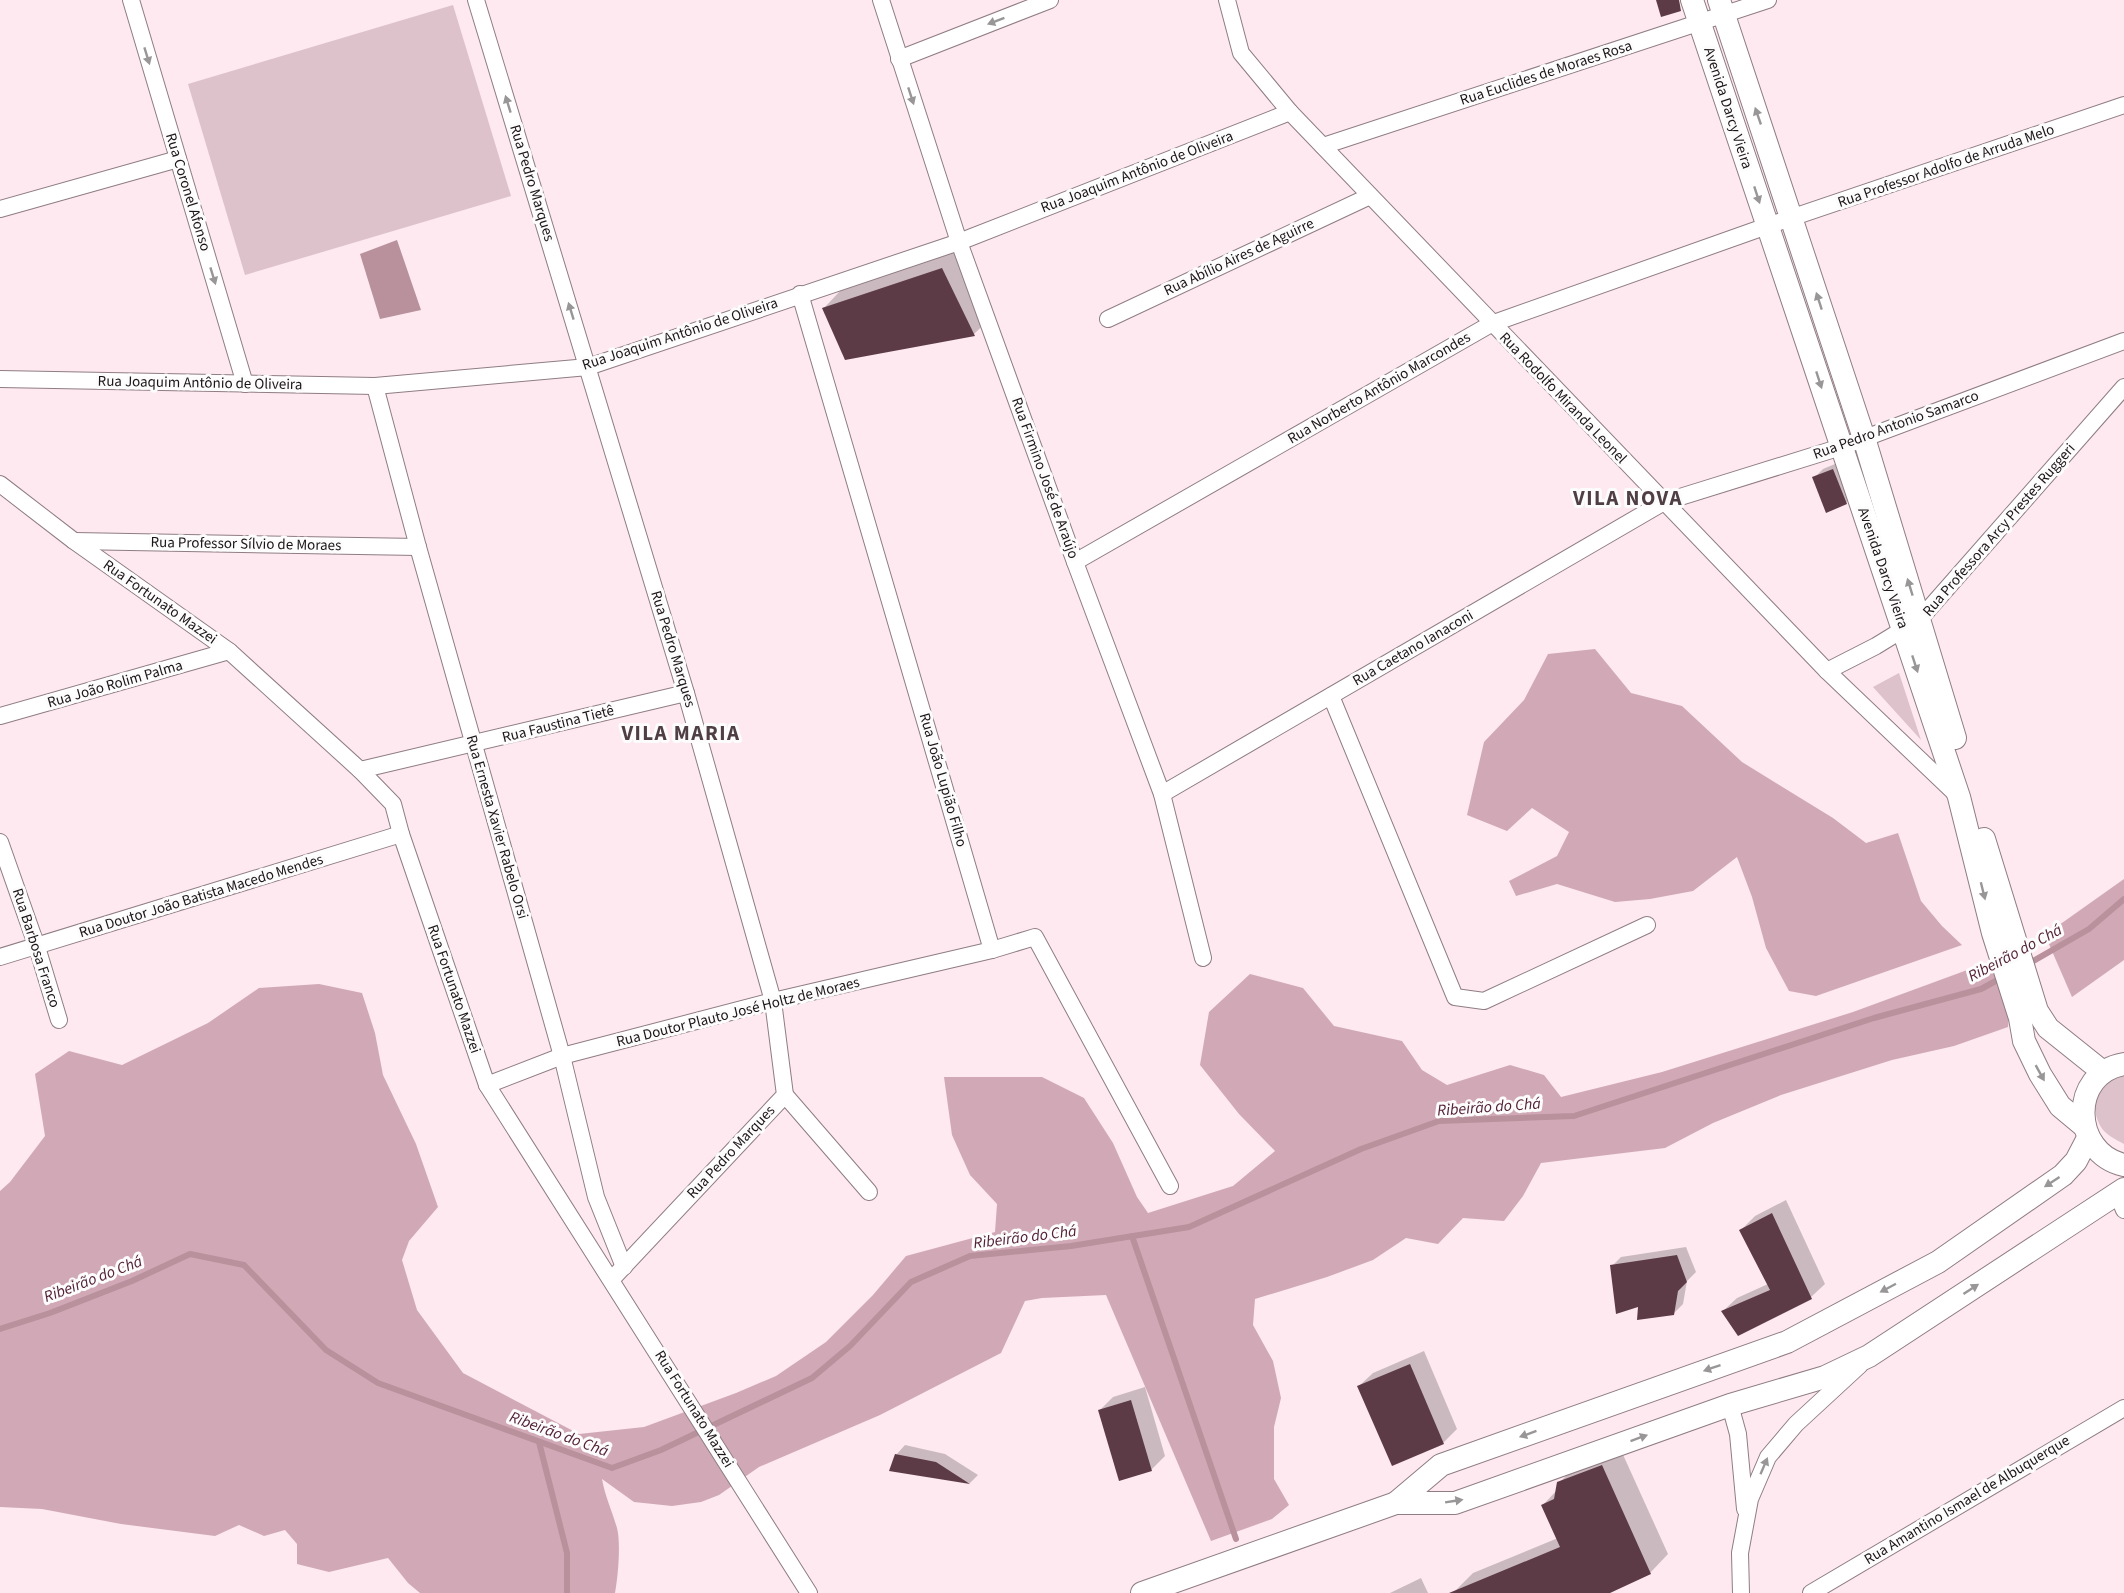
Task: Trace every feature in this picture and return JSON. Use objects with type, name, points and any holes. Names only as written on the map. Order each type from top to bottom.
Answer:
[{"type":"main road","name":"Avenida Darcy Vieira","points":[[1692,0],[1841,447],[1912,625],[2001,929]]},
{"type":"main road","name":"Avenida Darcy Vieira","points":[[1722,7],[1864,438],[1959,797],[2028,1015],[2024,1041],[2040,1074],[2060,1106],[2086,1132],[2102,1154],[2124,1165]]},
{"type":"main road","name":"Avenida Darcy Vieira","points":[[2028,1015],[2114,1068]]},
{"type":"main road","points":[[1396,1503],[1441,1465],[1787,1342],[1938,1262],[2063,1175],[2076,1161],[2086,1132],[2082,1111],[2086,1096],[2093,1083],[2114,1068]]},
{"type":"main road","points":[[1142,1593],[1396,1503],[1455,1503],[1730,1405],[1825,1377],[1869,1356],[2122,1197]]},
{"type":"street","name":"Rua Coronel Afonso","points":[[131,0],[245,384]]},
{"type":"street","name":"Rua Pedro Marques","points":[[476,0],[686,693],[773,1000],[785,1095],[612,1279]]},
{"type":"street","name":"Rua Firmino José de Araújo","points":[[881,0],[959,242],[1162,794],[1203,958]]},
{"type":"street","points":[[899,59],[1050,0]]},
{"type":"street","name":"Rua Rodolfo Miranda Leonel","points":[[1227,0],[1241,53],[1290,112],[1491,324],[1827,671],[1959,797]]},
{"type":"street","name":"Rua Euclides de Moraes Rosa","points":[[1323,146],[1699,23],[1722,7],[1768,0]]},
{"type":"street","name":"Rua Professor Adolfo de Arruda Melo","points":[[1767,226],[2124,105]]},
{"type":"street","name":"Rua Joaquim Antônio de Oliveira","points":[[0,379],[375,386],[588,367],[959,242],[1290,112]]},
{"type":"street","points":[[0,209],[178,159]]},
{"type":"street","name":"Rua Abílio Aires de Aguirre","points":[[1108,319],[1370,195]]},
{"type":"street","name":"Rua Norberto Antônio Marcondes","points":[[1075,562],[1491,324],[1767,226]]},
{"type":"street","name":"Rua João Lupião Filho","points":[[800,294],[992,950]]},
{"type":"street","name":"Rua Pedro Antonio Samarco","points":[[1664,502],[1841,447],[2124,340]]},
{"type":"street","name":"Rua Ernesta Xavier Rabelo Orsi","points":[[375,386],[418,547],[562,1056],[596,1197],[624,1267]]},
{"type":"street","name":"Rua Professora Arcy Prestes Ruggeri","points":[[1827,671],[1912,625],[2124,387]]},
{"type":"street","name":"Rua Fortunato Mazzei","points":[[4,491],[229,651],[360,770],[393,804],[401,834],[487,1085],[809,1593]]},
{"type":"street","name":"Rua Caetano Ianaconi","points":[[1162,794],[1664,502]]},
{"type":"street","name":"Rua Professor Sílvio de Moraes","points":[[74,541],[418,547]]},
{"type":"street","name":"Rua João Rolim Palma","points":[[0,716],[229,651]]},
{"type":"street","name":"Rua Faustina Tietê","points":[[360,770],[686,693]]},
{"type":"street","points":[[1330,696],[1455,997],[1484,1001],[1647,925]]},
{"type":"street","name":"Rua Doutor João Batista Macedo Mendes","points":[[0,957],[401,834]]},
{"type":"street","name":"Rua Barbosa Franco","points":[[0,842],[37,947],[59,1020]]},
{"type":"street","points":[[992,950],[1035,937],[1170,1186]]},
{"type":"street","name":"Rua Doutor Plauto José Holtz de Moraes","points":[[487,1085],[562,1056],[773,1000],[992,950]]},
{"type":"street","points":[[785,1095],[868,1192]]},
{"type":"street","points":[[1741,1593],[1740,1553],[1750,1499],[1768,1457],[1796,1424],[1869,1356]]},
{"type":"street","points":[[1730,1405],[1738,1434],[1746,1522]]},
{"type":"street","name":"Rua Amantino Ismael de Albuquerque","points":[[1810,1593],[2124,1407]]},
{"type":"shaded area","points":[[453,5],[511,196],[245,275],[188,84]]},
{"type":"shaded area","points":[[397,240],[421,310],[380,319],[360,254]]},
{"type":"shaded area","points":[[1595,649],[1631,693],[1682,706],[1742,762],[1833,818],[1866,843],[1898,833],[1921,901],[1962,945],[1816,996],[1789,991],[1766,948],[1752,897],[1737,857],[1693,891],[1650,899],[1615,902],[1557,884],[1516,896],[1509,881],[1557,856],[1569,832],[1532,808],[1507,831],[1467,815],[1484,742],[1524,700],[1548,654]]},
{"type":"shaded area","points":[[1899,673],[1921,740],[1873,687]]},
{"type":"shaded area","points":[[2124,879],[2124,960],[2072,997],[2045,935]]},
{"type":"shaded area","points":[[1989,962],[2010,1004],[2008,1027],[1954,1046],[1892,1060],[1781,1095],[1713,1123],[1665,1148],[1541,1163],[1523,1196],[1504,1221],[1463,1218],[1438,1244],[1406,1238],[1373,1260],[1255,1299],[1253,1325],[1273,1361],[1281,1398],[1274,1427],[1274,1479],[1289,1505],[1272,1519],[1211,1541],[1106,1295],[1025,1301],[1001,1353],[880,1415],[759,1467],[719,1495],[701,1502],[672,1506],[634,1502],[602,1479],[619,1542],[615,1593],[420,1593],[408,1583],[388,1558],[329,1572],[297,1564],[297,1544],[285,1530],[264,1536],[239,1525],[215,1536],[121,1524],[42,1509],[0,1507],[0,1191],[10,1182],[45,1136],[35,1074],[69,1051],[122,1065],[208,1023],[259,988],[319,984],[362,993],[375,1033],[383,1075],[416,1144],[438,1207],[409,1241],[402,1260],[417,1310],[463,1373],[579,1434],[644,1427],[776,1376],[826,1342],[873,1295],[906,1256],[995,1232],[997,1204],[970,1175],[952,1135],[944,1077],[1042,1077],[1084,1098],[1113,1143],[1137,1197],[1148,1213],[1233,1186],[1275,1151],[1239,1114],[1200,1065],[1209,1012],[1250,974],[1303,988],[1334,1026],[1402,1041],[1422,1070],[1447,1085],[1510,1065],[1544,1075],[1561,1097],[1662,1072],[1853,1012]]},
{"type":"shaded area","points":[[2124,1070],[2124,1144],[2111,1137],[2100,1126],[2095,1100],[2106,1081]]},
{"type":"building","points":[[1656,0],[1679,0],[1681,11],[1661,17]]},
{"type":"building","points":[[942,268],[975,336],[845,360],[822,308]]},
{"type":"building","points":[[1833,469],[1847,504],[1826,513],[1812,477]]},
{"type":"building","points":[[1772,1213],[1812,1299],[1738,1336],[1721,1311],[1770,1290],[1739,1230]]},
{"type":"building","points":[[1677,1255],[1687,1282],[1678,1291],[1674,1315],[1637,1320],[1638,1307],[1616,1314],[1610,1265]]},
{"type":"building","points":[[1410,1364],[1444,1444],[1392,1466],[1357,1386]]},
{"type":"building","points":[[1131,1400],[1152,1471],[1119,1481],[1098,1410]]},
{"type":"building","points":[[895,1454],[936,1462],[970,1484],[889,1471]]},
{"type":"building","points":[[1602,1465],[1651,1574],[1610,1593],[1449,1593],[1560,1547],[1541,1505],[1554,1499],[1557,1482]]},
{"type":"waterway","name":"Ribeirão do Chá","points":[[2028,964],[2089,929],[2124,899]]},
{"type":"waterway","name":"Ribeirão do Chá","points":[[0,1329],[50,1313],[132,1281],[190,1254],[244,1265],[326,1350],[378,1383],[612,1468],[661,1450],[812,1378],[850,1346],[911,1282],[970,1256],[1071,1246],[1189,1227],[1361,1149],[1439,1121],[1574,1116],[1874,1018],[1981,989],[2003,977]]},
{"type":"waterway","points":[[1132,1236],[1236,1539]]},
{"type":"waterway","points":[[539,1442],[567,1553],[567,1593]]},
{"type":"district","name":"VILA NOVA","points":[[1628,498]]},
{"type":"district","name":"VILA MARIA","points":[[681,733]]}]
